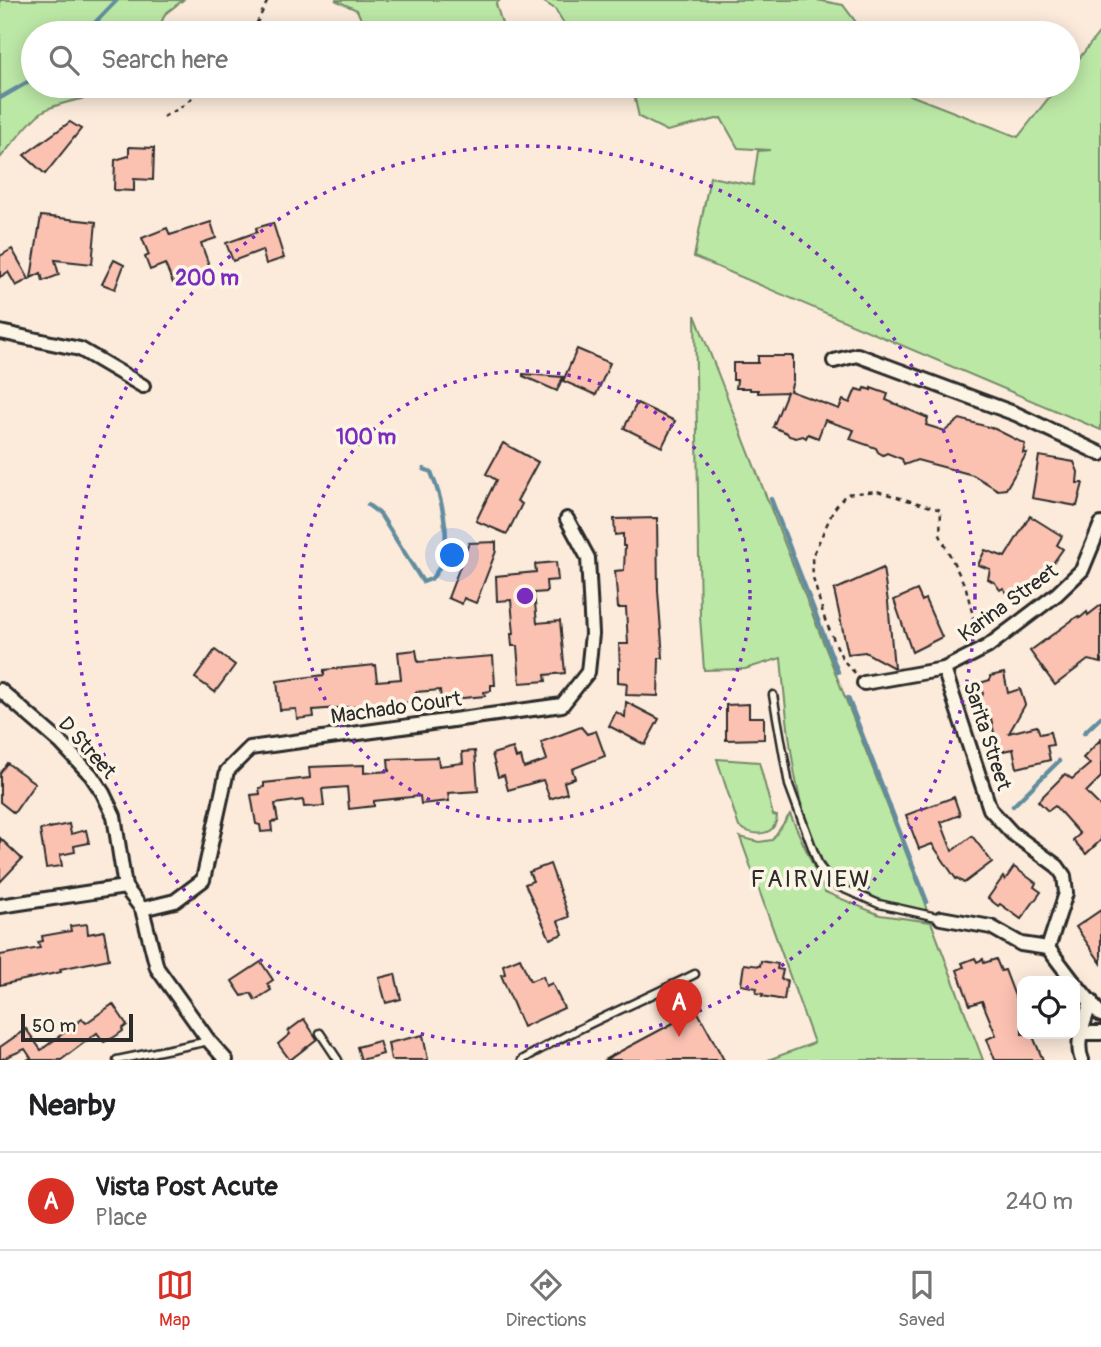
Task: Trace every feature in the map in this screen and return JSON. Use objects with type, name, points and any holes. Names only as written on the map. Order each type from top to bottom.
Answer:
[{"type":"street","points":[[0,331],[80,349],[142,386]]},
{"type":"street","points":[[834,361],[858,355],[1016,414],[1101,454]]},
{"type":"street","name":"Machado Court","points":[[142,909],[175,901],[204,880],[227,771],[250,748],[562,705],[587,672],[592,634],[588,558],[567,519]]},
{"type":"street","name":"Karina Street","points":[[864,683],[944,669],[987,648],[1057,594],[1082,570],[1101,524]]},
{"type":"street","name":"Sarita Street","points":[[944,669],[990,808],[1012,832],[1057,866],[1064,876],[1066,892],[1048,948]]},
{"type":"street","name":"D Street","points":[[0,690],[61,743],[91,775],[114,816],[125,887]]},
{"type":"street","points":[[0,906],[125,887],[142,909],[157,968],[209,1041],[226,1060]]},
{"type":"street","points":[[941,918],[991,927],[1021,944],[1048,948],[1069,976]]},
{"type":"street","points":[[1080,986],[1096,998],[1101,1015]]},
{"type":"street","points":[[1082,1060],[1079,1041],[1096,998]]},
{"type":"street","points":[[1082,1033],[1101,1033]]},
{"type":"lane","points":[[773,695],[789,785],[819,866],[835,885],[879,904],[941,918]]},
{"type":"lane","points":[[522,1060],[559,1038],[596,1023],[695,974]]},
{"type":"lane","points":[[320,1033],[338,1060]]},
{"type":"lane","points":[[117,1060],[209,1041]]},
{"type":"path","points":[[258,21],[268,0]]},
{"type":"path","points":[[163,117],[192,98]]},
{"type":"path","points":[[864,683],[843,660],[825,620],[813,578],[812,557],[834,509],[846,494],[877,491],[941,510],[940,534],[966,588],[973,616],[971,656]]},
{"type":"green space","points":[[0,0],[183,0],[165,14],[162,21],[21,21],[21,98],[84,98],[42,112],[0,158]]},
{"type":"green space","points":[[335,0],[500,0],[496,4],[501,21],[362,21],[357,10]]},
{"type":"green space","points":[[541,0],[817,0],[843,5],[855,21],[562,21],[555,9]]},
{"type":"green space","points":[[1101,30],[1101,430],[694,257],[710,177],[753,185],[758,151],[770,150],[738,148],[721,118],[667,131],[639,117],[635,98],[918,98],[1018,137],[1049,98],[1080,98],[1080,57]]},
{"type":"green space","points":[[695,315],[926,904],[926,911],[860,893],[840,882],[825,865],[812,841],[803,811],[790,744],[781,658],[745,669],[704,670],[700,617]]},
{"type":"green space","points":[[717,759],[759,762],[773,815],[777,816],[768,832],[751,832],[739,827]]},
{"type":"green space","points":[[790,814],[825,892],[880,915],[931,922],[983,1060],[768,1060],[814,1043],[740,837],[759,842],[772,840]]},
{"type":"building","points":[[70,122],[81,129],[45,174],[24,155]]},
{"type":"building","points":[[129,147],[154,148],[153,180],[134,179],[134,191],[114,190],[115,160],[129,156]]},
{"type":"building","points":[[41,216],[96,222],[92,264],[55,260],[59,275],[43,281],[41,273],[31,278]]},
{"type":"building","points":[[211,222],[216,238],[201,243],[210,268],[173,283],[165,264],[150,270],[145,257],[149,255],[142,238],[167,228],[170,235]]},
{"type":"building","points":[[273,223],[284,258],[266,264],[262,250],[233,261],[226,243]]},
{"type":"building","points":[[12,249],[29,279],[16,286],[8,272],[0,277],[0,256]]},
{"type":"building","points":[[114,260],[124,265],[115,289],[102,284]]},
{"type":"building","points":[[577,349],[610,363],[596,395],[563,381]]},
{"type":"building","points":[[758,356],[793,356],[793,381],[790,391],[839,409],[843,400],[850,403],[856,389],[864,391],[865,388],[871,388],[888,394],[886,400],[928,418],[926,425],[945,431],[960,419],[995,429],[1025,444],[1023,453],[1027,453],[1006,489],[998,490],[973,475],[917,460],[904,465],[902,459],[887,453],[883,455],[876,448],[850,439],[854,430],[825,420],[818,438],[808,434],[806,438],[789,436],[773,427],[787,392],[758,393],[758,390],[750,388],[736,388],[733,363],[758,363]]},
{"type":"building","points":[[523,374],[563,377],[557,391]]},
{"type":"building","points":[[637,403],[675,421],[662,447],[624,428]]},
{"type":"building","points":[[503,443],[538,462],[517,501],[522,504],[507,534],[476,521],[496,480],[486,474]]},
{"type":"building","points":[[1039,456],[1074,462],[1078,472],[1077,483],[1083,483],[1077,506],[1032,498]]},
{"type":"building","points":[[1030,516],[1062,536],[1057,545],[1063,549],[1044,576],[1012,599],[1003,588],[1000,590],[988,579],[990,569],[978,565],[985,550],[1005,557]]},
{"type":"building","points":[[657,518],[658,591],[663,658],[659,658],[658,696],[626,695],[627,683],[618,682],[618,668],[619,644],[628,644],[626,608],[618,608],[615,571],[624,570],[625,546],[623,534],[615,535],[614,519]]},
{"type":"building","points":[[496,542],[496,551],[476,603],[464,598],[462,604],[448,598],[469,543]]},
{"type":"building","points":[[556,562],[558,580],[546,581],[547,592],[534,593],[537,623],[560,621],[565,673],[545,675],[546,681],[520,683],[517,646],[512,646],[511,634],[514,634],[511,600],[497,601],[496,576],[536,572],[535,564]]},
{"type":"building","points":[[883,568],[894,668],[865,652],[848,654],[834,590]]},
{"type":"building","points":[[917,590],[922,601],[925,599],[942,637],[912,652],[894,600]]},
{"type":"building","points":[[1101,605],[1101,663],[1088,660],[1055,685],[1030,651],[1078,616],[1080,618],[1087,612],[1088,615]]},
{"type":"building","points":[[215,650],[235,665],[215,692],[195,678]]},
{"type":"building","points":[[416,650],[418,662],[493,656],[495,685],[491,685],[491,691],[484,692],[485,696],[441,700],[440,690],[416,692],[417,702],[313,710],[314,717],[297,719],[296,709],[280,710],[277,681],[324,675],[324,670],[375,665],[377,681],[401,679],[398,652]]},
{"type":"building","points":[[1004,673],[1008,693],[1020,689],[1025,705],[1009,733],[1037,726],[1040,734],[1050,732],[1053,745],[1047,746],[1050,760],[1017,768],[1013,749],[998,752],[991,718],[986,720],[983,709],[977,706],[983,694],[980,683],[990,680],[990,676]]},
{"type":"building","points":[[626,702],[659,719],[645,745],[609,726],[616,712],[625,717]]},
{"type":"building","points":[[749,704],[749,717],[764,717],[764,739],[726,740],[726,705]]},
{"type":"building","points":[[581,727],[587,734],[596,731],[605,756],[572,769],[575,778],[564,782],[567,793],[550,799],[543,780],[508,790],[504,775],[498,777],[492,754],[513,748],[516,758],[521,757],[524,768],[547,760],[541,742]]},
{"type":"building","points":[[1101,739],[1101,777],[1086,792],[1101,807],[1101,840],[1086,854],[1073,840],[1080,834],[1055,806],[1048,811],[1038,801],[1065,774],[1072,779],[1090,764],[1083,758]]},
{"type":"building","points":[[475,751],[478,791],[448,793],[449,801],[421,804],[420,796],[374,801],[374,806],[349,809],[347,787],[322,789],[324,806],[304,807],[303,800],[275,804],[278,821],[271,822],[272,831],[261,832],[260,825],[256,824],[251,795],[260,794],[259,788],[264,787],[264,783],[310,778],[309,767],[364,765],[364,773],[389,771],[388,759],[438,757],[439,766],[463,763],[462,752]]},
{"type":"building","points":[[7,763],[35,783],[14,813],[0,802],[0,773]]},
{"type":"building","points":[[954,797],[960,815],[941,822],[952,851],[972,836],[992,862],[964,883],[956,879],[932,844],[919,849],[906,815]]},
{"type":"building","points":[[69,824],[71,834],[86,830],[89,843],[74,846],[75,852],[60,855],[62,866],[46,868],[40,830]]},
{"type":"building","points":[[0,838],[22,859],[0,882]]},
{"type":"building","points":[[550,864],[569,917],[558,921],[563,934],[550,939],[525,884],[533,881],[529,872]]},
{"type":"building","points":[[1014,867],[1036,883],[1034,887],[1041,892],[1021,919],[988,898]]},
{"type":"building","points":[[1101,910],[1101,963],[1076,927]]},
{"type":"building","points":[[87,924],[88,934],[104,931],[109,959],[0,985],[0,955],[40,948],[38,942],[43,941],[42,936],[71,931],[70,926]]},
{"type":"building","points":[[520,958],[530,981],[543,976],[546,986],[552,983],[564,1008],[523,1027],[501,975],[505,974],[503,965]]},
{"type":"building","points":[[975,958],[977,962],[983,959],[984,963],[996,959],[1001,971],[1005,970],[1017,1001],[1017,1039],[1034,1039],[1043,1060],[995,1060],[987,1039],[996,1035],[982,1001],[970,1005],[957,970],[964,967],[962,963]]},
{"type":"building","points":[[761,961],[778,964],[777,969],[783,970],[781,979],[787,980],[784,1000],[762,996],[763,994],[756,993],[757,988],[741,985],[744,964],[760,966]]},
{"type":"building","points":[[261,962],[273,980],[267,984],[271,990],[255,1000],[251,993],[242,996],[232,981]]},
{"type":"building","points":[[395,974],[401,999],[386,1003],[379,978]]},
{"type":"building","points":[[113,1004],[127,1025],[113,1038],[104,1042],[97,1033],[61,1060],[27,1060],[31,1058],[25,1049],[0,1060],[0,1047],[26,1029],[41,1050],[82,1019],[86,1023]]},
{"type":"building","points":[[694,1005],[724,1060],[604,1060],[679,1020],[676,1015]]},
{"type":"building","points":[[304,1019],[317,1039],[290,1060],[278,1044],[290,1034],[288,1031]]},
{"type":"building","points":[[423,1035],[428,1060],[391,1060],[388,1043]]},
{"type":"building","points":[[379,1041],[383,1054],[361,1060],[357,1047]]},
{"type":"waterway","points":[[97,21],[117,0]]},
{"type":"waterway","points":[[0,98],[21,86]]},
{"type":"waterway","points":[[368,505],[380,514],[423,582],[431,579],[444,556],[446,542],[443,512],[436,484],[431,472],[424,469]]},
{"type":"waterway","points":[[771,499],[838,672]]},
{"type":"waterway","points":[[848,698],[927,902]]},
{"type":"waterway","points":[[1084,733],[1101,717]]},
{"type":"waterway","points":[[1013,806],[1059,761]]},
{"type":"place","name":"Vista Post Acute","points":[[679,1037]]},
{"type":"district","name":"FAIRVIEW","points":[[811,879]]}]
